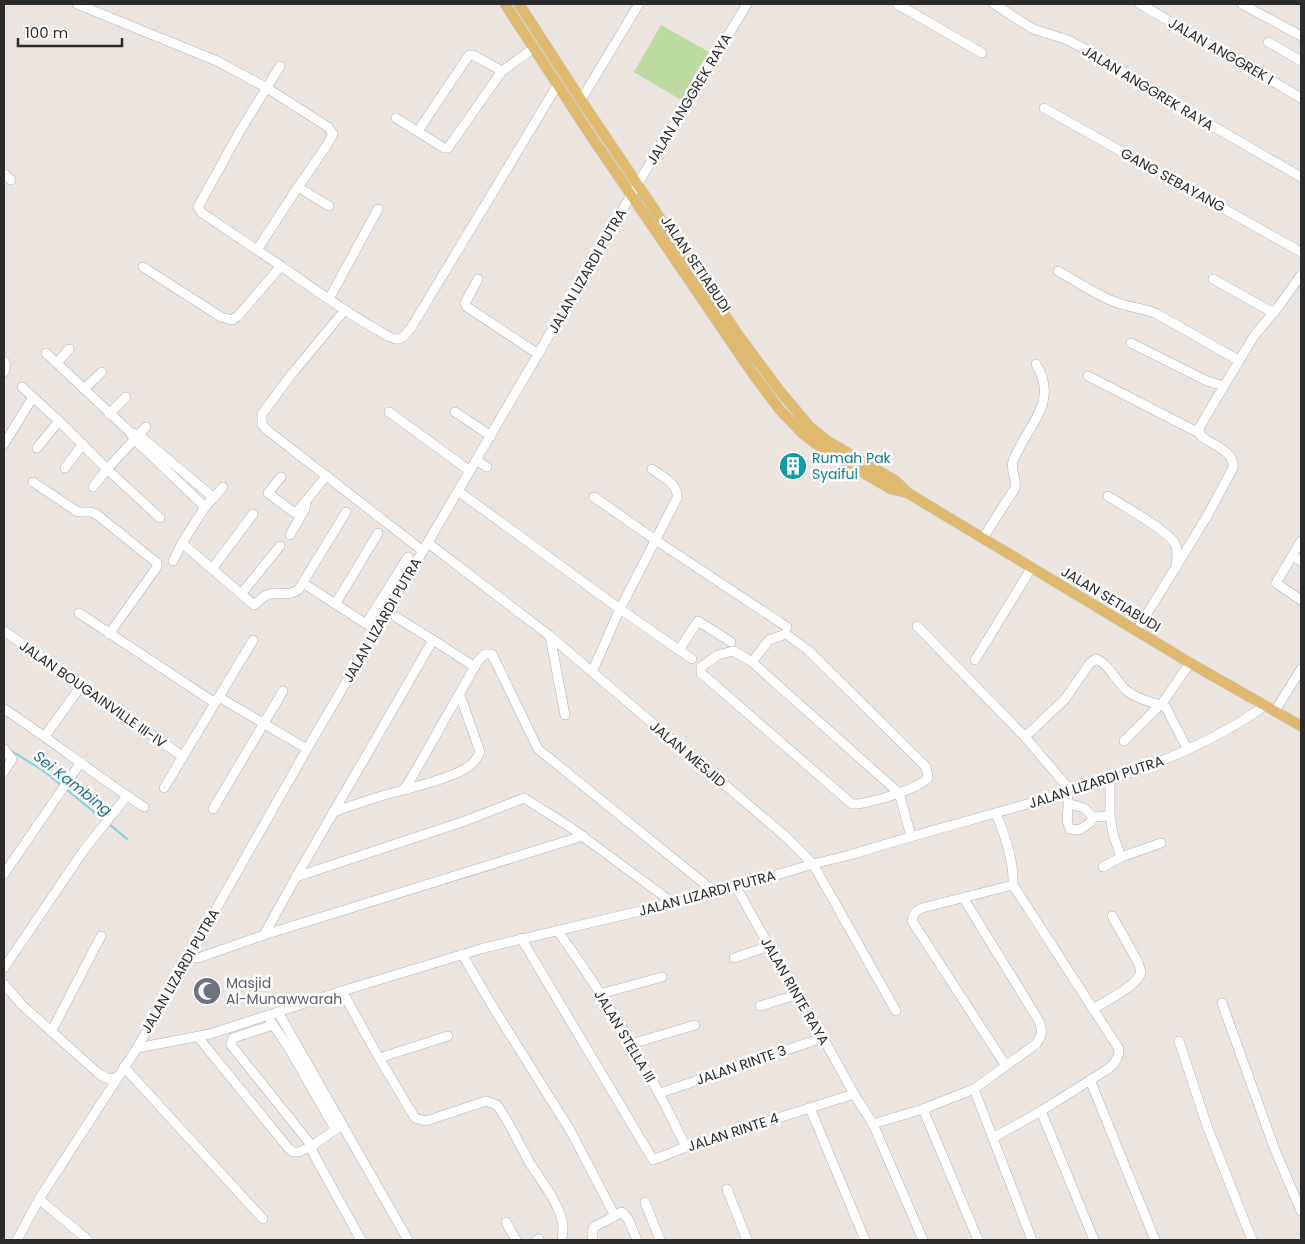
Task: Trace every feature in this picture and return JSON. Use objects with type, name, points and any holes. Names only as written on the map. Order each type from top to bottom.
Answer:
[{"type":"main road","name":"JALAN SETIABUDI","points":[[505,4],[753,374],[780,410],[803,434],[824,450],[892,489],[908,493]]},
{"type":"main road","name":"JALAN SETIABUDI","points":[[519,4],[637,185],[743,342],[770,380],[810,426],[832,445],[896,480],[908,493],[1190,663],[1301,726]]},
{"type":"street","points":[[77,4],[217,61],[267,88],[328,127],[333,134],[327,145],[257,250]]},
{"type":"street","points":[[581,100],[639,4]]},
{"type":"street","name":"JALAN ANGGREK RAYA","points":[[632,195],[747,4]]},
{"type":"street","points":[[897,4],[982,53]]},
{"type":"street","name":"JALAN ANGGREK RAYA","points":[[994,4],[1033,29],[1068,40],[1105,60],[1209,124],[1301,177]]},
{"type":"street","name":"JALAN ANGGREK I","points":[[1140,4],[1301,98]]},
{"type":"street","points":[[1242,4],[1301,36]]},
{"type":"street","points":[[1268,42],[1301,61]]},
{"type":"street","points":[[396,118],[444,148],[448,148],[502,71],[534,48]]},
{"type":"street","points":[[418,131],[469,55],[473,55],[502,71]]},
{"type":"street","points":[[280,66],[240,131],[198,207],[202,214],[281,266],[344,311],[396,339],[404,336],[415,321],[558,84]]},
{"type":"street","name":"GANG SEBAYANG","points":[[1044,108],[1301,252]]},
{"type":"street","points":[[298,187],[329,206]]},
{"type":"street","name":"JALAN LIZARDI PUTRA","points":[[17,1240],[40,1199],[136,1048],[376,631],[632,195]]},
{"type":"street","points":[[329,299],[378,209]]},
{"type":"street","points":[[143,267],[221,317],[232,320],[238,316],[281,266]]},
{"type":"street","points":[[1058,271],[1111,300],[1149,310],[1238,360]]},
{"type":"street","points":[[1199,433],[1199,428],[1238,360],[1301,275]]},
{"type":"street","points":[[1213,279],[1274,313]]},
{"type":"street","points":[[478,280],[465,303],[466,307],[538,354]]},
{"type":"street","name":"JALAN MESJID","points":[[344,311],[291,375],[262,414],[262,424],[267,430],[326,476],[550,636],[785,836],[813,864],[896,1011]]},
{"type":"street","points":[[1131,343],[1206,381],[1224,386]]},
{"type":"street","points":[[57,363],[69,349]]},
{"type":"street","points":[[46,354],[109,414],[214,498]]},
{"type":"street","points":[[4,361],[6,366],[4,372]]},
{"type":"street","points":[[983,538],[1015,488],[1012,462],[1042,405],[1046,390],[1045,383],[1043,375],[1036,364]]},
{"type":"street","points":[[84,389],[102,372]]},
{"type":"street","points":[[1088,376],[1199,433],[1229,454],[1233,460],[1234,468],[1206,518],[1137,630]]},
{"type":"street","points":[[22,387],[59,420],[107,469],[160,518]]},
{"type":"street","points":[[4,444],[33,397]]},
{"type":"street","points":[[109,414],[126,397]]},
{"type":"street","points":[[388,412],[470,471]]},
{"type":"street","points":[[454,412],[491,436]]},
{"type":"street","points":[[37,448],[59,420]]},
{"type":"street","points":[[93,487],[134,435],[146,427]]},
{"type":"street","points":[[134,435],[205,507]]},
{"type":"street","points":[[65,468],[83,444]]},
{"type":"street","points":[[476,460],[487,467]]},
{"type":"street","points":[[592,672],[620,609],[678,494],[674,486],[652,469]]},
{"type":"street","points":[[281,476],[268,493],[295,513],[326,476]]},
{"type":"street","points":[[33,482],[78,512],[96,514],[157,563],[157,567],[109,634]]},
{"type":"street","points":[[173,561],[205,507],[223,487]]},
{"type":"street","points":[[458,491],[692,659]]},
{"type":"street","points":[[1108,496],[1160,530],[1173,542],[1176,547],[1175,570]]},
{"type":"street","points":[[594,497],[654,540],[787,627]]},
{"type":"street","points":[[290,535],[305,509],[306,501]]},
{"type":"street","points":[[182,543],[254,605],[268,595],[294,593],[304,583],[346,512]]},
{"type":"street","points":[[212,569],[253,514]]},
{"type":"street","points":[[336,603],[378,533]]},
{"type":"street","points":[[1301,541],[1276,584],[1301,600]]},
{"type":"street","points":[[241,594],[280,546]]},
{"type":"street","points":[[1292,556],[1301,561]]},
{"type":"street","points":[[366,624],[408,557]]},
{"type":"street","points":[[975,660],[1032,567]]},
{"type":"street","points":[[304,583],[376,631]]},
{"type":"street","points":[[388,612],[475,666]]},
{"type":"street","points":[[79,613],[109,634],[217,700],[264,723],[307,750]]},
{"type":"street","points":[[679,650],[698,622],[731,642]]},
{"type":"street","points":[[917,626],[1025,737],[1069,792],[1070,804],[1067,822],[1070,829],[1079,830],[1085,827],[1093,817],[1110,816]]},
{"type":"street","name":"JALAN BOUGAINVILLE III-IV","points":[[4,631],[182,756]]},
{"type":"street","points":[[752,662],[769,640],[786,634],[809,651],[926,767],[928,773],[925,781],[899,793],[852,804],[700,671],[701,667],[711,659],[733,651],[752,662],[899,793],[911,836]]},
{"type":"street","points":[[550,636],[565,715]]},
{"type":"street","points":[[164,788],[253,640]]},
{"type":"street","points":[[264,935],[433,640]]},
{"type":"street","points":[[403,790],[460,695],[475,666],[485,654],[489,654],[494,656],[538,749],[716,893]]},
{"type":"street","points":[[1025,737],[1065,699],[1090,662],[1096,659],[1102,661],[1125,690],[1132,695],[1161,703],[1188,750]]},
{"type":"street","points":[[1124,741],[1161,703],[1190,663]]},
{"type":"street","points":[[1276,711],[1301,670]]},
{"type":"street","points":[[46,736],[81,686]]},
{"type":"street","points":[[213,809],[283,691]]},
{"type":"street","points":[[333,812],[426,784],[461,771],[470,764],[478,756],[479,747],[460,695]]},
{"type":"street","name":"JALAN LIZARDI PUTRA","points":[[136,1048],[204,1036],[462,954],[521,938],[716,893],[1110,780],[1157,764],[1188,750],[1221,733],[1266,705]]},
{"type":"street","points":[[4,709],[46,736],[127,796],[144,806]]},
{"type":"street","points":[[4,749],[11,756],[11,761],[4,772]]},
{"type":"street","points":[[4,874],[81,762]]},
{"type":"street","points":[[1110,780],[1110,816],[1113,834],[1121,858]]},
{"type":"street","points":[[4,968],[84,850],[127,796]]},
{"type":"street","points":[[296,877],[465,821],[524,798],[583,836],[673,903]]},
{"type":"street","points":[[1070,804],[1084,808],[1093,817]]},
{"type":"street","points":[[993,1138],[1041,1111],[1114,1064],[1119,1054],[1119,1049],[1094,1008],[1013,885],[1013,872],[1008,846],[996,813]]},
{"type":"street","points":[[188,958],[198,958],[264,935],[583,836]]},
{"type":"street","points":[[1102,867],[1161,843]]},
{"type":"street","points":[[1006,1066],[912,920],[917,910],[1013,885]]},
{"type":"street","name":"JALAN RINTE RAYA","points":[[736,887],[873,1124],[923,1240]]},
{"type":"street","points":[[873,1124],[923,1109],[974,1089],[1036,1044],[1040,1039],[1042,1027],[964,899]]},
{"type":"street","points":[[1094,1008],[1138,980],[1141,972],[1138,962],[1112,916]]},
{"type":"street","name":"JALAN STELLA III","points":[[557,930],[600,994],[660,1093],[686,1147]]},
{"type":"street","points":[[52,1032],[100,936]]},
{"type":"street","name":"JALAN RINTE 4","points":[[521,938],[653,1160],[686,1147],[854,1094]]},
{"type":"street","points":[[734,958],[769,946]]},
{"type":"street","points":[[462,954],[492,1007],[570,1130],[615,1216]]},
{"type":"street","points":[[600,994],[662,977]]},
{"type":"street","points":[[4,984],[22,1005],[98,1073],[107,1079],[113,1079],[118,1076]]},
{"type":"street","points":[[342,991],[415,1118],[421,1121],[432,1119],[486,1101],[497,1105],[555,1205],[562,1220],[564,1230],[562,1236]]},
{"type":"street","points":[[760,1006],[799,994]]},
{"type":"street","points":[[1222,1003],[1275,1150],[1301,1211]]},
{"type":"street","points":[[278,1012],[295,1048],[338,1127],[408,1240]]},
{"type":"street","points":[[268,1016],[273,1025],[295,1048]]},
{"type":"street","points":[[273,1025],[233,1038],[230,1045],[306,1149],[315,1158],[362,1240]]},
{"type":"street","points":[[630,1044],[695,1025]]},
{"type":"street","points":[[204,1036],[293,1152],[306,1149],[338,1127]]},
{"type":"street","points":[[379,1058],[448,1036]]},
{"type":"street","name":"JALAN RINTE 3","points":[[660,1093],[822,1038]]},
{"type":"street","points":[[1179,1041],[1207,1126],[1252,1240]]},
{"type":"street","points":[[124,1067],[263,1220]]},
{"type":"street","points":[[1090,1080],[1155,1240]]},
{"type":"street","points":[[974,1089],[1032,1240]]},
{"type":"street","points":[[810,1108],[865,1240]]},
{"type":"street","points":[[923,1109],[978,1240]]},
{"type":"street","points":[[1041,1111],[1094,1240]]},
{"type":"street","points":[[727,1188],[747,1240]]},
{"type":"street","points":[[40,1199],[88,1240]]},
{"type":"street","points":[[645,1202],[660,1240]]},
{"type":"street","points":[[594,1240],[592,1234],[594,1227],[622,1212],[625,1214],[637,1240]]},
{"type":"street","points":[[506,1222],[516,1240]]},
{"type":"green space","points":[[661,25],[709,52],[681,100],[634,72]]},
{"type":"waterway","name":"Sei Kambing","points":[[10,750],[42,770],[61,785]]},
{"type":"waterway","name":"Sei Kambing","points":[[67,790],[104,820]]},
{"type":"waterway","name":"Sei Kambing","points":[[108,823],[127,839]]},
{"type":"place","name":"Rumah Pak Syaiful","points":[[793,466]]},
{"type":"place","name":"Masjid Al-Munawwarah","points":[[207,991]]}]
